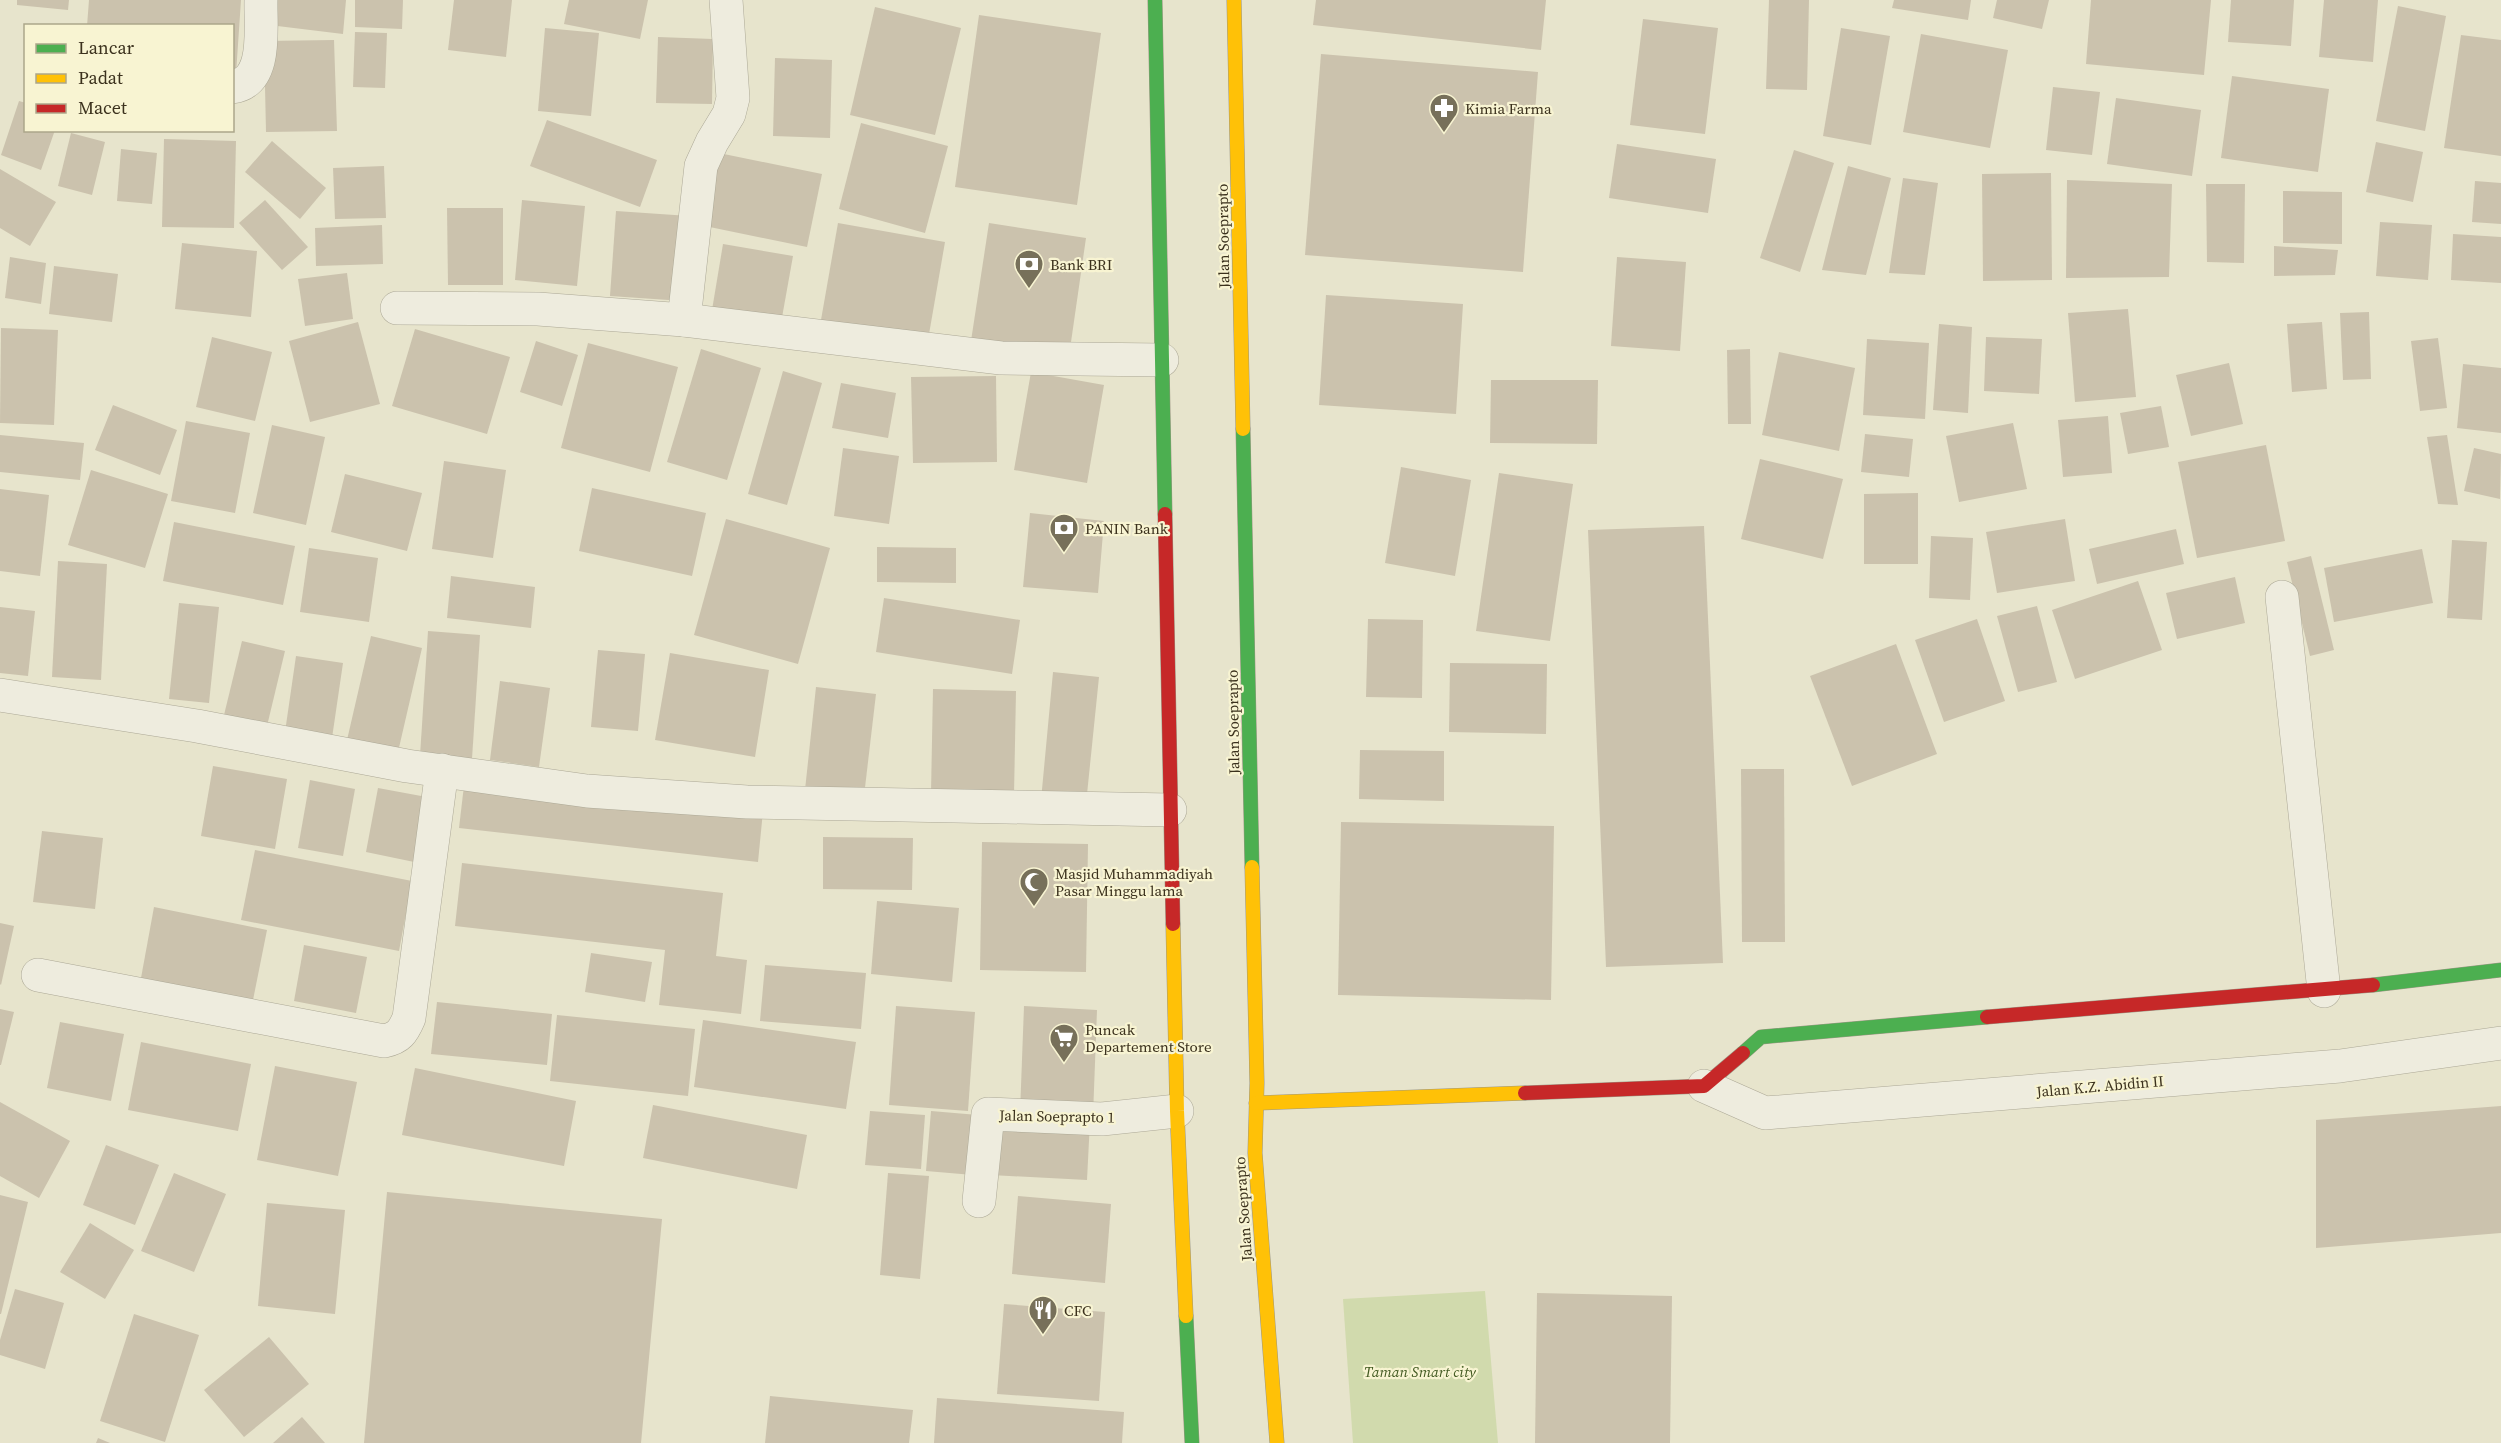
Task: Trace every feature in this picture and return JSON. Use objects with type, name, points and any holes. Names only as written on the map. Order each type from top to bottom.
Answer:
[{"type":"main road","points":[[1155,0],[1177,1112],[1192,1443]]},
{"type":"main road","name":"Jalan Soeprapto","points":[[1234,0],[1256,1102],[1255,1153],[1277,1443]]},
{"type":"main road","points":[[1256,1102],[1704,1086],[1761,1037],[2252,994],[2324,991],[2501,970]]},
{"type":"street","points":[[234,86],[246,82],[256,66],[260,49],[261,0]]},
{"type":"street","points":[[684,320],[701,166],[712,141],[729,114],[733,98],[726,0]]},
{"type":"street","points":[[397,308],[538,309],[684,320],[1001,358],[1162,360]]},
{"type":"street","points":[[2282,597],[2324,991]]},
{"type":"street","points":[[0,695],[197,726],[442,770],[587,790],[747,802],[1170,810]]},
{"type":"street","points":[[38,975],[384,1041],[396,1038],[404,1030],[409,1018],[442,770]]},
{"type":"street","name":"Jalan K.Z. Abidin II","points":[[1704,1086],[1765,1113],[2340,1066],[2501,1043]]},
{"type":"street","name":"Jalan Soeprapto 1","points":[[979,1201],[988,1114],[1102,1119],[1177,1112]]},
{"type":"green space","name":"Taman Smart city","points":[[1485,1291],[1498,1443],[1353,1443],[1343,1299]]},
{"type":"building","points":[[17,0],[69,0],[68,10],[17,5]]},
{"type":"building","points":[[89,0],[241,0],[236,74],[234,74],[234,24],[87,24]]},
{"type":"building","points":[[263,0],[346,0],[343,34],[261,24]]},
{"type":"building","points":[[355,0],[403,0],[402,29],[355,27]]},
{"type":"building","points":[[454,0],[512,0],[506,57],[448,50]]},
{"type":"building","points":[[569,0],[648,0],[640,39],[564,24]]},
{"type":"building","points":[[1316,0],[1546,0],[1541,50],[1313,25]]},
{"type":"building","points":[[1769,0],[1809,0],[1807,90],[1766,89]]},
{"type":"building","points":[[1894,0],[1971,0],[1968,20],[1892,8]]},
{"type":"building","points":[[1997,0],[2049,0],[2042,29],[1993,18]]},
{"type":"building","points":[[2091,0],[2211,0],[2204,75],[2086,64]]},
{"type":"building","points":[[2231,0],[2294,0],[2291,46],[2228,42]]},
{"type":"building","points":[[2324,0],[2378,0],[2373,62],[2319,57]]},
{"type":"building","points":[[2398,6],[2446,16],[2425,131],[2376,121]]},
{"type":"building","points":[[875,7],[961,28],[935,135],[850,115]]},
{"type":"building","points":[[979,15],[1101,33],[1077,205],[955,187]]},
{"type":"building","points":[[1643,19],[1718,28],[1705,134],[1630,125]]},
{"type":"building","points":[[545,28],[599,33],[591,116],[538,111]]},
{"type":"building","points":[[1841,28],[1890,36],[1871,145],[1823,136]]},
{"type":"building","points":[[355,32],[387,33],[385,88],[353,87]]},
{"type":"building","points":[[1921,34],[2008,50],[1990,148],[1903,132]]},
{"type":"building","points":[[2461,35],[2501,40],[2501,156],[2444,148]]},
{"type":"building","points":[[658,37],[713,39],[712,104],[656,103]]},
{"type":"building","points":[[334,40],[337,131],[266,132],[264,41]]},
{"type":"building","points":[[1321,54],[1538,72],[1523,272],[1305,255]]},
{"type":"building","points":[[775,58],[832,60],[830,138],[773,136]]},
{"type":"building","points":[[2232,76],[2329,89],[2318,172],[2221,158]]},
{"type":"building","points":[[2053,87],[2100,92],[2092,155],[2046,150]]},
{"type":"building","points":[[2116,98],[2201,110],[2192,176],[2107,164]]},
{"type":"building","points":[[19,101],[24,102],[24,132],[54,132],[41,170],[1,155]]},
{"type":"building","points":[[547,120],[657,160],[640,207],[530,166]]},
{"type":"building","points":[[861,123],[948,146],[925,233],[839,209]]},
{"type":"building","points":[[71,133],[105,142],[92,195],[58,186]]},
{"type":"building","points":[[164,139],[236,141],[234,228],[162,227]]},
{"type":"building","points":[[272,141],[326,188],[300,219],[245,172]]},
{"type":"building","points":[[2376,142],[2423,152],[2413,202],[2366,192]]},
{"type":"building","points":[[1617,144],[1716,159],[1708,213],[1609,198]]},
{"type":"building","points":[[121,149],[157,153],[152,204],[117,201]]},
{"type":"building","points":[[1794,150],[1834,163],[1800,272],[1760,258]]},
{"type":"building","points":[[714,152],[822,174],[807,247],[700,225]]},
{"type":"building","points":[[384,166],[386,218],[335,219],[333,168]]},
{"type":"building","points":[[1848,166],[1891,178],[1866,275],[1822,270]]},
{"type":"building","points":[[0,169],[56,202],[30,246],[0,228]]},
{"type":"building","points":[[2051,173],[2052,280],[1983,281],[1982,174]]},
{"type":"building","points":[[1903,178],[1938,183],[1925,275],[1889,273]]},
{"type":"building","points":[[2067,180],[2172,184],[2169,277],[2066,278]]},
{"type":"building","points":[[2475,181],[2501,183],[2501,224],[2472,222]]},
{"type":"building","points":[[2206,184],[2245,184],[2244,263],[2207,262]]},
{"type":"building","points":[[2283,191],[2342,192],[2342,244],[2283,243]]},
{"type":"building","points":[[265,200],[308,247],[282,270],[239,223]]},
{"type":"building","points":[[522,200],[585,206],[577,286],[515,280]]},
{"type":"building","points":[[447,208],[503,208],[503,285],[448,285]]},
{"type":"building","points":[[616,211],[689,216],[683,301],[610,296]]},
{"type":"building","points":[[2380,222],[2432,225],[2428,280],[2376,276]]},
{"type":"building","points":[[838,223],[945,242],[928,340],[821,320]]},
{"type":"building","name":"Bank BRI","points":[[989,223],[1086,238],[1069,356],[971,341]]},
{"type":"building","points":[[382,225],[383,264],[316,266],[315,228]]},
{"type":"building","points":[[2453,234],[2501,237],[2501,283],[2451,280]]},
{"type":"building","points":[[182,243],[257,251],[251,317],[175,309]]},
{"type":"building","points":[[723,244],[793,256],[781,323],[712,310]]},
{"type":"building","points":[[2274,246],[2338,250],[2335,275],[2274,276]]},
{"type":"building","points":[[10,257],[46,263],[41,304],[5,298]]},
{"type":"building","points":[[1617,257],[1686,262],[1680,351],[1611,346]]},
{"type":"building","points":[[54,266],[118,274],[112,322],[49,314]]},
{"type":"building","points":[[347,273],[353,319],[305,326],[298,279]]},
{"type":"building","points":[[1326,295],[1463,304],[1456,414],[1319,405]]},
{"type":"building","points":[[2128,309],[2136,397],[2075,402],[2068,313]]},
{"type":"building","points":[[2369,312],[2371,379],[2343,380],[2340,313]]},
{"type":"building","points":[[358,322],[380,404],[310,422],[289,341]]},
{"type":"building","points":[[2322,322],[2327,389],[2292,392],[2287,324]]},
{"type":"building","points":[[1939,324],[1972,327],[1968,413],[1933,410]]},
{"type":"building","points":[[1,328],[58,330],[54,425],[0,423]]},
{"type":"building","points":[[415,329],[510,357],[487,434],[392,406]]},
{"type":"building","points":[[212,337],[272,352],[255,421],[196,407]]},
{"type":"building","points":[[1986,337],[2042,339],[2039,394],[1984,391]]},
{"type":"building","points":[[2438,338],[2447,408],[2420,411],[2411,341]]},
{"type":"building","points":[[1867,339],[1929,343],[1925,419],[1863,415]]},
{"type":"building","points":[[536,341],[578,355],[562,406],[520,392]]},
{"type":"building","points":[[588,343],[678,367],[650,472],[561,448]]},
{"type":"building","points":[[701,349],[761,368],[727,480],[667,462]]},
{"type":"building","points":[[1750,349],[1751,424],[1728,424],[1727,350]]},
{"type":"building","points":[[1779,352],[1855,368],[1839,451],[1762,435]]},
{"type":"building","points":[[2229,363],[2243,424],[2191,436],[2176,375]]},
{"type":"building","points":[[2463,364],[2501,368],[2501,433],[2457,428]]},
{"type":"building","points":[[783,371],[822,383],[787,505],[748,494]]},
{"type":"building","points":[[1031,372],[1104,385],[1087,483],[1014,470]]},
{"type":"building","points":[[996,376],[997,462],[913,463],[911,377]]},
{"type":"building","points":[[1491,380],[1598,380],[1597,444],[1490,443]]},
{"type":"building","points":[[841,383],[896,393],[888,438],[832,428]]},
{"type":"building","points":[[113,405],[177,430],[160,475],[95,450]]},
{"type":"building","points":[[2161,406],[2169,447],[2128,454],[2120,413]]},
{"type":"building","points":[[2108,416],[2112,473],[2063,477],[2058,420]]},
{"type":"building","points":[[186,421],[250,433],[235,513],[171,501]]},
{"type":"building","points":[[2013,423],[2027,489],[1959,502],[1946,436]]},
{"type":"building","points":[[272,425],[325,437],[306,525],[253,513]]},
{"type":"building","points":[[1865,434],[1913,439],[1909,477],[1861,472]]},
{"type":"building","points":[[0,435],[84,443],[80,480],[0,472]]},
{"type":"building","points":[[2447,435],[2458,505],[2438,504],[2427,437]]},
{"type":"building","points":[[2266,445],[2285,541],[2197,558],[2178,462]]},
{"type":"building","points":[[843,448],[899,456],[889,524],[834,516]]},
{"type":"building","points":[[2474,448],[2501,454],[2500,499],[2464,491]]},
{"type":"building","points":[[1760,459],[1843,479],[1823,559],[1741,539]]},
{"type":"building","points":[[444,461],[506,470],[493,558],[432,549]]},
{"type":"building","points":[[1401,467],[1471,480],[1455,576],[1385,563]]},
{"type":"building","points":[[91,470],[168,494],[145,568],[68,545]]},
{"type":"building","points":[[1499,473],[1573,484],[1550,641],[1476,631]]},
{"type":"building","points":[[345,474],[422,493],[407,551],[331,532]]},
{"type":"building","points":[[592,488],[706,513],[692,576],[579,551]]},
{"type":"building","points":[[0,489],[49,495],[40,576],[0,571]]},
{"type":"building","points":[[1918,493],[1918,564],[1864,564],[1864,494]]},
{"type":"building","name":"PANIN Bank","points":[[1030,513],[1104,521],[1098,593],[1023,587]]},
{"type":"building","points":[[726,519],[830,548],[798,664],[694,635]]},
{"type":"building","points":[[2065,519],[2075,581],[1997,593],[1986,532]]},
{"type":"building","points":[[174,522],[295,546],[283,605],[163,581]]},
{"type":"building","points":[[1704,526],[1723,963],[1606,967],[1588,530]]},
{"type":"building","points":[[2176,529],[2184,564],[2097,584],[2089,549]]},
{"type":"building","points":[[1931,536],[1973,538],[1970,600],[1929,598]]},
{"type":"building","points":[[2452,540],[2487,542],[2482,620],[2447,618]]},
{"type":"building","points":[[877,547],[956,548],[956,583],[877,582]]},
{"type":"building","points":[[309,548],[378,558],[369,622],[300,612]]},
{"type":"building","points":[[2422,549],[2433,603],[2334,622],[2324,568]]},
{"type":"building","points":[[2311,556],[2334,650],[2310,656],[2287,562]]},
{"type":"building","points":[[58,561],[107,564],[101,680],[52,677]]},
{"type":"building","points":[[451,576],[535,587],[531,628],[447,618]]},
{"type":"building","points":[[2235,577],[2245,623],[2177,639],[2166,593]]},
{"type":"building","points":[[2138,581],[2162,650],[2075,679],[2052,610]]},
{"type":"building","points":[[884,598],[1020,620],[1012,674],[876,652]]},
{"type":"building","points":[[179,603],[219,607],[209,703],[169,699]]},
{"type":"building","points":[[2037,606],[2057,682],[2018,692],[1997,616]]},
{"type":"building","points":[[0,607],[35,611],[28,676],[0,673]]},
{"type":"building","points":[[1368,619],[1423,620],[1422,698],[1366,697]]},
{"type":"building","points":[[1977,619],[2005,701],[1944,722],[1915,640]]},
{"type":"building","points":[[428,631],[480,635],[472,759],[420,756]]},
{"type":"building","points":[[371,636],[422,648],[398,752],[347,740]]},
{"type":"building","points":[[242,641],[285,651],[267,726],[224,715]]},
{"type":"building","points":[[1896,644],[1937,754],[1852,786],[1810,676]]},
{"type":"building","points":[[598,650],[645,654],[638,731],[591,727]]},
{"type":"building","points":[[670,653],[769,670],[755,757],[655,740]]},
{"type":"building","points":[[296,656],[343,663],[332,738],[285,732]]},
{"type":"building","points":[[1450,663],[1547,664],[1546,734],[1449,732]]},
{"type":"building","points":[[1053,672],[1099,677],[1086,804],[1041,800]]},
{"type":"building","points":[[500,681],[550,688],[539,767],[490,760]]},
{"type":"building","points":[[816,687],[876,694],[864,796],[805,790]]},
{"type":"building","points":[[933,689],[1016,691],[1014,795],[931,793]]},
{"type":"building","points":[[1360,750],[1444,751],[1444,801],[1359,799]]},
{"type":"building","points":[[213,766],[287,779],[275,849],[201,836]]},
{"type":"building","points":[[1741,769],[1784,769],[1785,942],[1742,942]]},
{"type":"building","points":[[465,777],[763,811],[758,862],[459,828]]},
{"type":"building","points":[[310,780],[355,789],[343,856],[298,848]]},
{"type":"building","points":[[378,788],[432,798],[419,863],[366,852]]},
{"type":"building","points":[[1341,822],[1554,826],[1551,1000],[1338,995]]},
{"type":"building","points":[[42,831],[103,838],[95,909],[33,902]]},
{"type":"building","points":[[823,837],[913,838],[912,890],[823,889]]},
{"type":"building","name":"Masjid Muhammadiyah Pasar Minggu lama","points":[[982,842],[1088,844],[1086,972],[980,970]]},
{"type":"building","points":[[255,850],[412,881],[399,951],[241,920]]},
{"type":"building","points":[[462,863],[723,893],[716,956],[747,960],[741,1014],[659,1005],[665,950],[455,926]]},
{"type":"building","points":[[877,901],[959,908],[952,982],[871,974]]},
{"type":"building","points":[[154,907],[267,930],[253,1000],[141,978]]},
{"type":"building","points":[[0,923],[14,926],[1,985],[0,984]]},
{"type":"building","points":[[304,945],[367,957],[356,1013],[294,1001]]},
{"type":"building","points":[[591,953],[652,962],[645,1002],[585,992]]},
{"type":"building","points":[[765,965],[866,973],[861,1029],[760,1021]]},
{"type":"building","points":[[437,1002],[552,1014],[547,1065],[431,1054]]},
{"type":"building","points":[[896,1006],[975,1012],[968,1111],[889,1105]]},
{"type":"building","points":[[1024,1006],[1097,1010],[1093,1116],[1020,1113]]},
{"type":"building","points":[[0,1009],[14,1012],[1,1065],[0,1065]]},
{"type":"building","points":[[557,1015],[695,1029],[688,1096],[550,1081]]},
{"type":"building","points":[[703,1020],[856,1042],[846,1109],[694,1087]]},
{"type":"building","points":[[60,1022],[124,1034],[111,1101],[47,1088]]},
{"type":"building","points":[[141,1042],[251,1064],[238,1131],[128,1110]]},
{"type":"building","points":[[275,1066],[357,1082],[338,1176],[257,1160]]},
{"type":"building","points":[[415,1068],[576,1101],[564,1166],[402,1135]]},
{"type":"building","points":[[0,1102],[70,1141],[39,1198],[0,1176]]},
{"type":"building","points":[[653,1105],[807,1135],[797,1189],[643,1158]]},
{"type":"building","points":[[2501,1106],[2501,1233],[2316,1248],[2316,1120]]},
{"type":"building","points":[[870,1111],[925,1115],[921,1169],[865,1165]]},
{"type":"building","points":[[931,1111],[978,1115],[973,1175],[926,1171]]},
{"type":"building","points":[[994,1116],[1090,1121],[1087,1180],[991,1175]]},
{"type":"building","points":[[106,1145],[159,1165],[135,1225],[83,1205]]},
{"type":"building","points":[[174,1173],[226,1194],[194,1272],[141,1251]]},
{"type":"building","points":[[888,1173],[929,1176],[920,1279],[880,1275]]},
{"type":"building","points":[[387,1192],[662,1219],[641,1443],[364,1443]]},
{"type":"building","points":[[0,1195],[28,1202],[1,1314],[0,1314]]},
{"type":"building","points":[[1018,1196],[1111,1204],[1105,1283],[1012,1274]]},
{"type":"building","points":[[267,1203],[345,1210],[335,1314],[258,1306]]},
{"type":"building","points":[[90,1223],[134,1250],[105,1299],[60,1272]]},
{"type":"building","points":[[15,1289],[64,1303],[45,1369],[0,1355],[0,1340]]},
{"type":"building","points":[[1537,1293],[1672,1296],[1670,1443],[1535,1443]]},
{"type":"building","points":[[1004,1304],[1105,1312],[1099,1401],[997,1394]]},
{"type":"building","points":[[134,1314],[199,1335],[165,1442],[100,1421]]},
{"type":"building","points":[[269,1337],[309,1384],[244,1437],[204,1390]]},
{"type":"building","points":[[770,1396],[913,1410],[909,1443],[765,1443]]},
{"type":"building","points":[[937,1398],[1124,1412],[1122,1443],[934,1443]]},
{"type":"building","points":[[302,1417],[325,1443],[273,1443]]},
{"type":"building","points":[[98,1438],[110,1443],[96,1443]]},
{"type":"traffic: fast","points":[[1155,0],[1165,514]]},
{"type":"traffic: fast","points":[[1243,429],[1252,867]]},
{"type":"traffic: fast","points":[[2373,985],[2501,970]]},
{"type":"traffic: fast","points":[[1743,1053],[1761,1037],[1987,1017]]},
{"type":"traffic: fast","points":[[1186,1316],[1192,1443]]},
{"type":"traffic: slow","points":[[1234,0],[1243,429]]},
{"type":"traffic: slow","points":[[1252,867],[1257,1083],[1255,1153],[1277,1443]]},
{"type":"traffic: slow","points":[[1173,924],[1177,1111],[1186,1316]]},
{"type":"traffic: slow","points":[[1256,1103],[1525,1093]]},
{"type":"traffic: jam","points":[[1165,514],[1173,924]]},
{"type":"traffic: jam","points":[[1987,1017],[2373,985]]},
{"type":"traffic: jam","points":[[1525,1093],[1704,1086],[1743,1053]]},
{"type":"place","name":"Kimia Farma","points":[[1444,134]]},
{"type":"place","name":"Bank BRI","points":[[1029,290]]},
{"type":"place","name":"PANIN Bank","points":[[1064,554]]},
{"type":"place","name":"Masjid Muhammadiyah Pasar Minggu lama","points":[[1034,908]]},
{"type":"place","name":"Puncak Departement Store","points":[[1064,1064]]},
{"type":"place","name":"CFC","points":[[1043,1336]]}]
